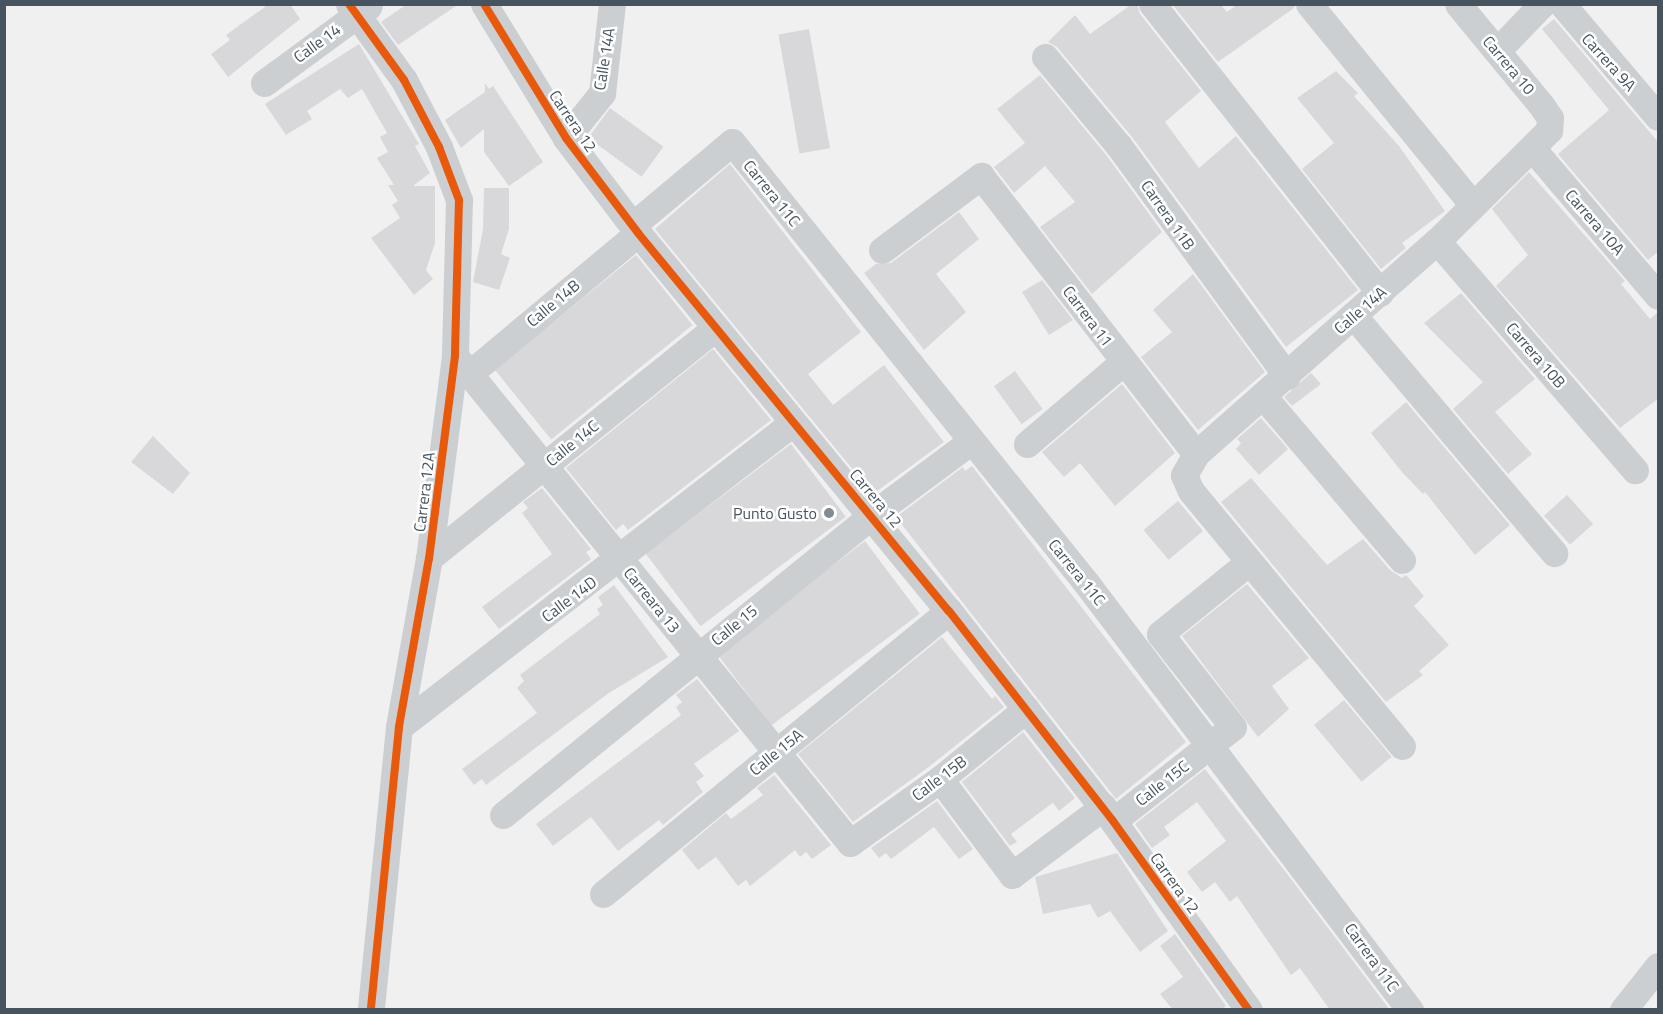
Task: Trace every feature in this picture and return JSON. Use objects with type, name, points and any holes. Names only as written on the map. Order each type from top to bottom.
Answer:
[{"type":"street","name":"Carrera 12","points":[[484,4],[566,138],[635,229],[793,423],[873,514],[1108,814],[1249,1010]]},
{"type":"street","name":"Calle 14A","points":[[566,138],[602,93],[612,4]]},
{"type":"street","points":[[1152,4],[1380,293]]},
{"type":"street","points":[[1309,4],[1473,205]]},
{"type":"street","name":"Carrera 10","points":[[1458,4],[1550,118],[1541,139]]},
{"type":"street","points":[[1497,51],[1542,4]]},
{"type":"street","name":"Carrera 9A","points":[[1562,4],[1574,23],[1659,117]]},
{"type":"street","name":"Calle 14","points":[[264,83],[359,8]]},
{"type":"street","name":"Carrera 12A","points":[[359,8],[404,80],[439,147],[459,200],[462,365],[399,727],[371,1010]]},
{"type":"street","name":"Carrera 11B","points":[[1045,57],[1119,146],[1287,376]]},
{"type":"street","name":"Calle 14A","points":[[1249,562],[1191,491],[1184,475],[1196,454],[1287,376],[1437,241],[1541,139]]},
{"type":"street","name":"Carrera 10A","points":[[1541,139],[1659,296]]},
{"type":"street","name":"Calle 14B","points":[[462,365],[635,229],[732,142]]},
{"type":"street","name":"Carrera 11C","points":[[732,142],[1212,745],[1410,1010]]},
{"type":"street","name":"Carrera 11","points":[[882,250],[981,176],[1196,454]]},
{"type":"street","name":"Carrera 10B","points":[[1437,241],[1635,470]]},
{"type":"street","points":[[1353,315],[1554,553]]},
{"type":"street","name":"Calle 14C","points":[[429,558],[716,328]]},
{"type":"street","points":[[1027,444],[1123,362]]},
{"type":"street","name":"Carreara 13","points":[[462,365],[850,843]]},
{"type":"street","points":[[1263,396],[1402,560]]},
{"type":"street","name":"Calle 14D","points":[[399,727],[620,560],[793,423]]},
{"type":"street","name":"Calle 15","points":[[503,815],[873,514],[970,442]]},
{"type":"street","points":[[1249,562],[1402,746]]},
{"type":"street","name":"Calle 15C","points":[[940,779],[1012,876],[1212,745],[1233,727],[1160,634],[1249,562]]},
{"type":"street","name":"Calle 15A","points":[[603,894],[949,611]]},
{"type":"street","name":"Calle 15B","points":[[850,843],[940,779],[1026,709]]},
{"type":"street","points":[[1623,1010],[1659,966]]},
{"type":"building","points":[[269,4],[290,4],[300,19],[228,77],[211,54],[230,40],[226,35]]},
{"type":"building","points":[[407,4],[459,4],[398,45],[381,22]]},
{"type":"building","points":[[1132,4],[1137,4],[1140,14],[1201,91],[1165,122],[1199,168],[1236,136],[1358,290],[1286,347],[1132,137],[1057,47],[1048,42],[1075,15],[1090,34]]},
{"type":"building","points":[[1172,4],[1220,4],[1227,12],[1238,4],[1294,4],[1294,8],[1218,62]]},
{"type":"building","points":[[1554,19],[1659,143],[1659,251],[1648,260],[1558,154],[1609,110],[1542,29]]},
{"type":"building","points":[[809,29],[830,148],[799,154],[778,34]]},
{"type":"building","points":[[359,44],[419,144],[415,146],[430,173],[413,186],[435,186],[435,243],[426,270],[433,279],[414,295],[371,238],[400,218],[392,205],[398,201],[388,185],[394,185],[377,158],[388,152],[380,137],[387,133],[362,89],[348,98],[340,89],[307,111],[312,119],[286,135],[265,104]]},
{"type":"building","points":[[1336,71],[1358,93],[1354,96],[1399,146],[1445,211],[1402,243],[1406,248],[1381,269],[1302,169],[1334,143],[1297,98]]},
{"type":"building","points":[[1040,75],[1107,156],[1162,232],[1092,294],[1040,227],[1075,202],[1045,166],[1014,193],[994,167],[1025,143],[997,109]]},
{"type":"building","points":[[485,83],[489,89],[493,86],[543,162],[509,186],[484,152],[484,129],[461,148],[445,120],[485,92]]},
{"type":"building","points":[[610,108],[663,147],[642,177],[588,138]]},
{"type":"building","points":[[730,164],[861,332],[808,374],[833,405],[884,365],[944,442],[873,494],[655,229]]},
{"type":"building","points":[[1529,172],[1625,281],[1621,284],[1650,319],[1659,311],[1659,398],[1620,428],[1496,286],[1528,255],[1492,209]]},
{"type":"building","points":[[484,188],[509,188],[509,229],[501,254],[510,258],[499,290],[473,282],[483,229]]},
{"type":"building","points":[[959,212],[979,239],[936,274],[966,312],[924,350],[864,273],[876,264],[891,263]]},
{"type":"building","points":[[636,255],[693,325],[551,439],[495,370]]},
{"type":"building","points":[[1193,274],[1265,372],[1198,430],[1141,357],[1172,332],[1153,310]]},
{"type":"building","points":[[1042,280],[1073,320],[1049,335],[1022,292]]},
{"type":"building","points":[[1461,293],[1535,379],[1495,412],[1532,454],[1508,474],[1453,409],[1483,382],[1424,323]]},
{"type":"building","points":[[713,349],[771,420],[628,530],[623,524],[616,530],[566,468]]},
{"type":"building","points":[[1015,371],[1043,409],[1022,424],[994,386]]},
{"type":"building","points":[[1311,373],[1321,384],[1292,406],[1284,397]]},
{"type":"building","points":[[1122,384],[1175,453],[1115,506],[1080,463],[1064,477],[1042,452]]},
{"type":"building","points":[[1406,402],[1510,525],[1475,555],[1425,492],[1423,494],[1402,472],[1371,433]]},
{"type":"building","points":[[1261,418],[1288,449],[1259,475],[1236,449],[1241,443],[1237,439]]},
{"type":"building","points":[[153,436],[190,473],[173,494],[131,462]]},
{"type":"building","points":[[791,444],[846,517],[700,626],[646,554]]},
{"type":"building","points":[[972,466],[1186,742],[1116,799],[896,517],[963,467],[965,471]]},
{"type":"building","points":[[1251,478],[1327,565],[1363,539],[1390,570],[1402,578],[1406,575],[1424,596],[1414,606],[1449,645],[1419,671],[1423,675],[1386,702],[1221,502]]},
{"type":"building","points":[[542,488],[591,549],[586,552],[591,559],[499,629],[482,607],[552,554],[522,513],[528,508],[523,502]]},
{"type":"building","points":[[1567,495],[1593,524],[1570,545],[1544,516]]},
{"type":"building","points":[[1178,501],[1203,531],[1169,560],[1144,530]]},
{"type":"building","points":[[865,541],[920,614],[771,726],[716,653]]},
{"type":"building","points":[[1247,584],[1309,658],[1272,686],[1289,709],[1258,737],[1182,636]]},
{"type":"building","points":[[614,585],[668,657],[609,693],[486,785],[482,779],[474,785],[462,769],[537,713],[517,688],[524,681],[520,675],[600,614],[597,609],[603,605],[598,597]]},
{"type":"building","points":[[942,637],[992,699],[995,696],[1004,707],[930,766],[853,822],[798,754]]},
{"type":"building","points":[[697,679],[739,731],[694,764],[704,776],[696,782],[703,792],[663,825],[659,820],[618,851],[591,817],[553,846],[536,824],[681,715],[676,707],[682,702],[676,695]]},
{"type":"building","points":[[1344,700],[1392,757],[1362,782],[1314,725]]},
{"type":"building","points":[[1023,732],[1075,798],[1059,811],[1053,803],[1047,807],[1011,834],[1017,842],[1010,846],[962,782]]},
{"type":"building","points":[[1205,769],[1390,1010],[1330,1010],[1300,968],[1291,975],[1237,896],[1230,902],[1215,882],[1202,892],[1187,872],[1226,841],[1197,802],[1164,827],[1170,835],[1152,848],[1135,824]]},
{"type":"building","points":[[774,775],[831,845],[812,859],[806,852],[800,857],[795,850],[750,886],[746,880],[738,886],[716,857],[698,870],[682,850],[726,813],[731,819],[763,795],[757,788]]},
{"type":"building","points":[[937,801],[973,849],[959,859],[934,827],[891,859],[886,853],[879,858],[871,848]]},
{"type":"building","points":[[1117,853],[1168,931],[1140,952],[1110,911],[1098,918],[1090,904],[1043,914],[1035,877]]},
{"type":"building","points":[[1175,934],[1226,1006],[1221,1010],[1173,1010],[1160,994],[1183,977],[1160,946]]},
{"type":"cycle path","points":[[349,4],[404,80],[439,147],[459,200],[455,356],[429,558],[399,727],[371,1010]]},
{"type":"cycle path","points":[[484,4],[566,138],[638,233],[949,611],[1113,821],[1249,1010]]},
{"type":"place","name":"Punto Gusto","points":[[829,513]]}]
